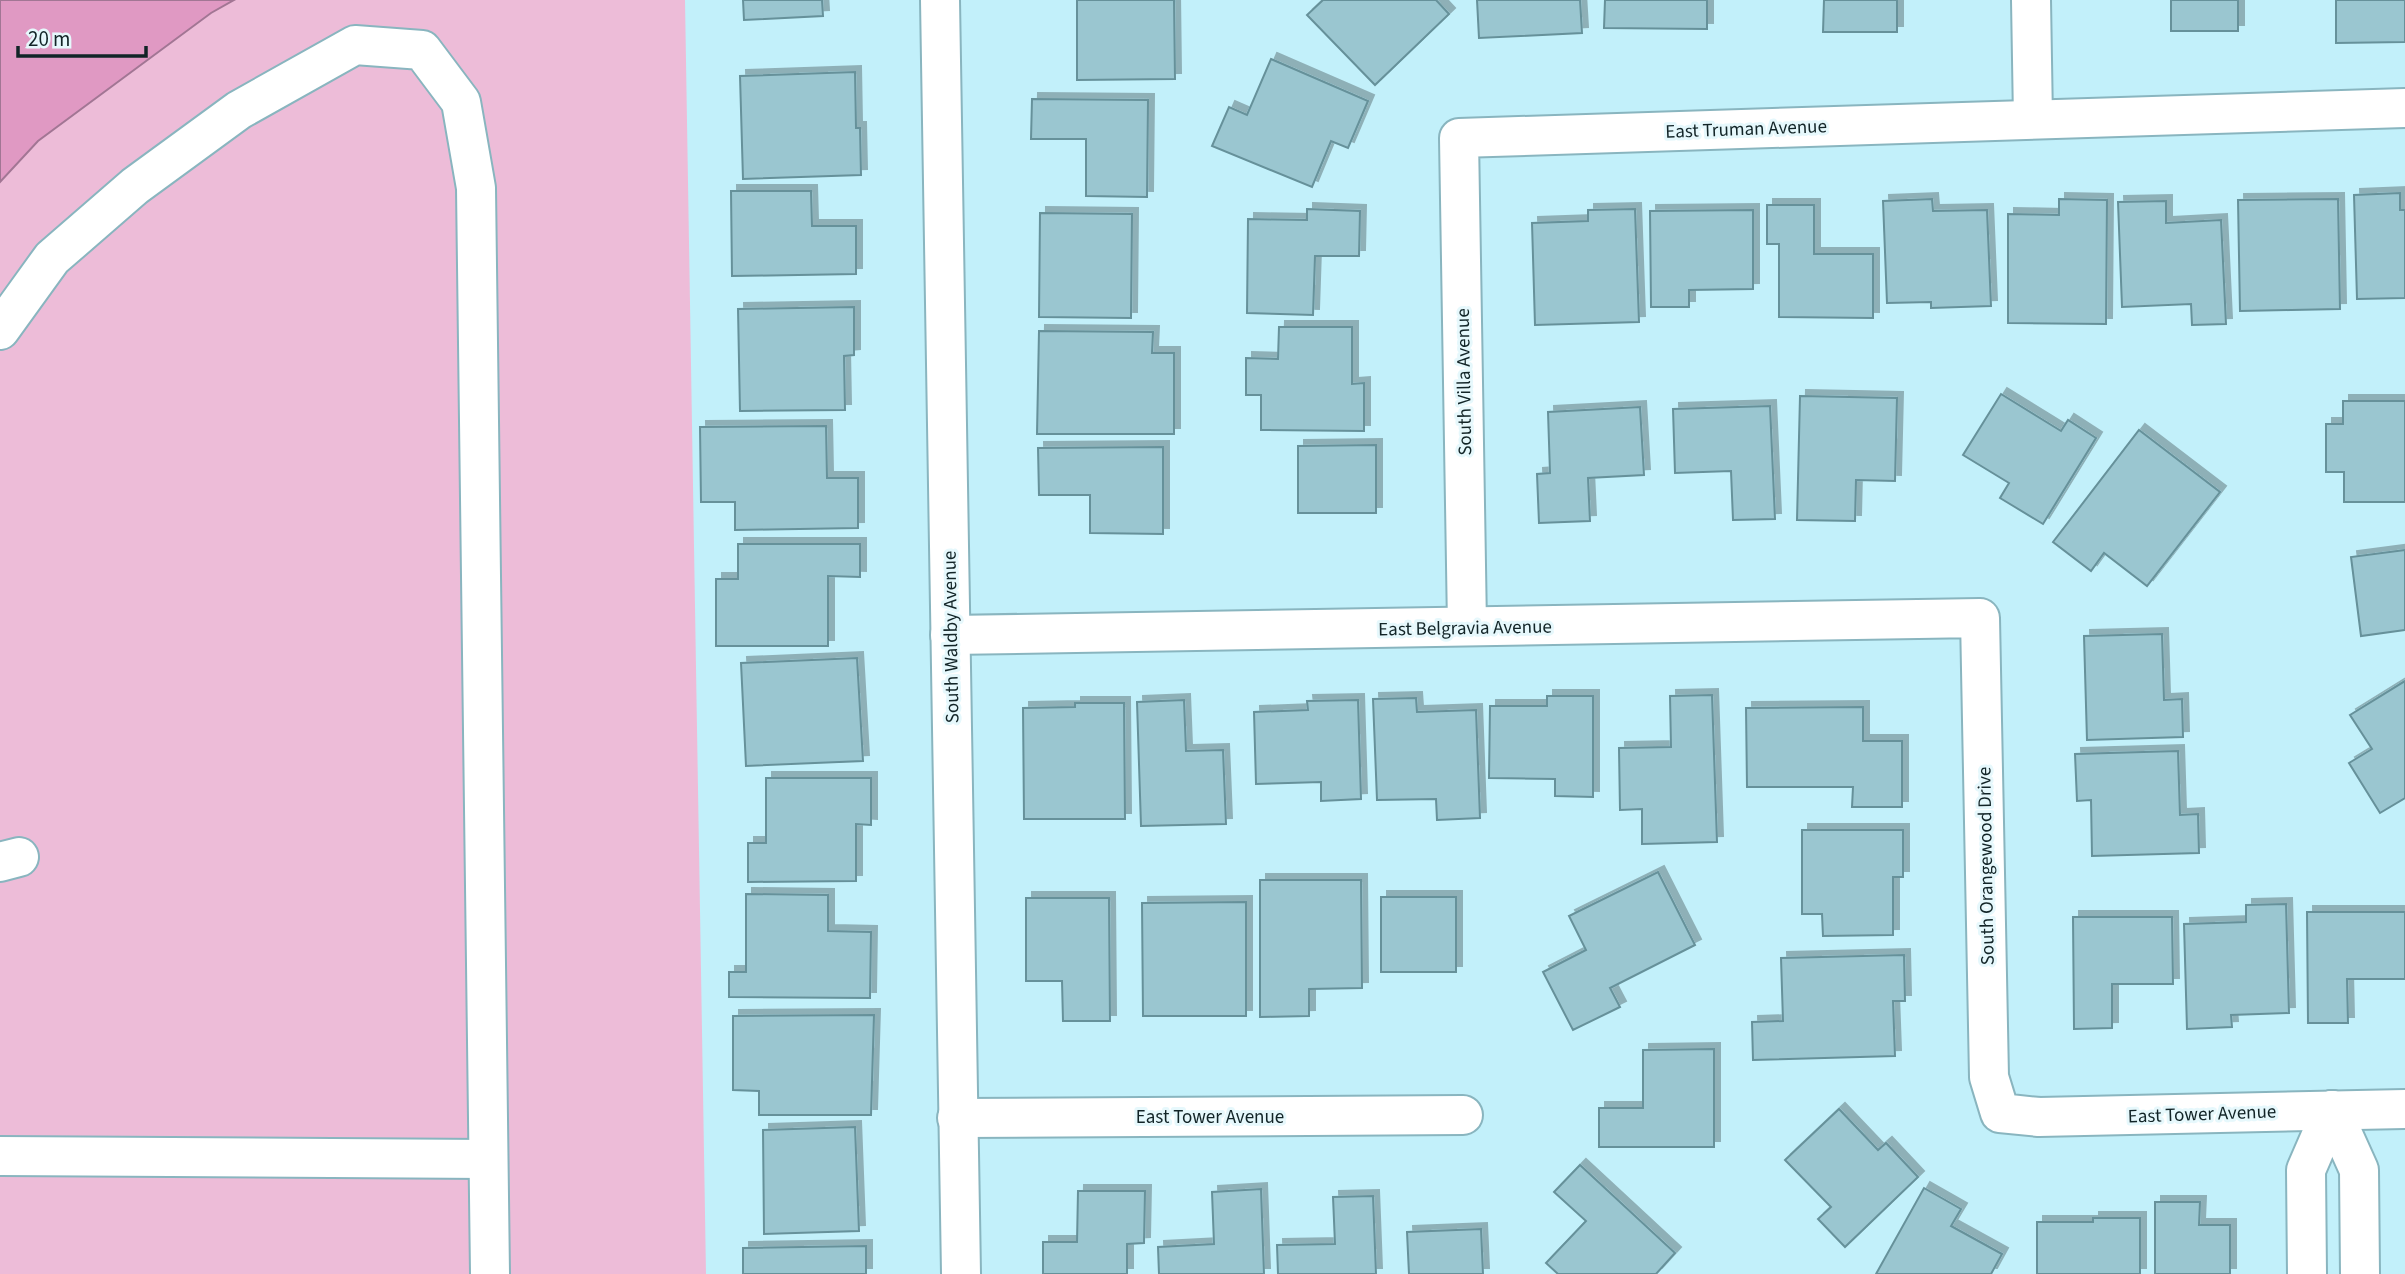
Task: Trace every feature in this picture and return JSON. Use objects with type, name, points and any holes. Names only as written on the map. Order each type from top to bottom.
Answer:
[{"type":"street","name":"South Waldby Avenue","points":[[940,0],[961,1274]]},
{"type":"street","points":[[2031,0],[2034,119]]},
{"type":"street","points":[[0,330],[52,258],[135,186],[239,110],[355,45],[422,50],[461,102],[476,188],[490,1274]]},
{"type":"street","name":"East Truman Avenue","points":[[1459,138],[2405,107]]},
{"type":"street","name":"South Villa Avenue","points":[[1459,138],[1467,626]]},
{"type":"street","name":"East Belgravia Avenue","points":[[950,635],[1980,618]]},
{"type":"street","name":"South Orangewood Drive","points":[[1980,618],[1989,1077],[2000,1113]]},
{"type":"street","name":"East Tower Avenue","points":[[2000,1113],[2039,1118],[2405,1108]]},
{"type":"street","points":[[2307,1274],[2306,1170],[2332,1110]]},
{"type":"street","points":[[2332,1110],[2360,1170],[2360,1274]]},
{"type":"street","name":"East Tower Avenue","points":[[957,1118],[1463,1115]]},
{"type":"street","points":[[0,1156],[488,1159]]},
{"type":"shaded area","points":[[0,0],[234,0],[211,13],[38,141],[0,182]]},
{"type":"shaded area","points":[[234,0],[685,0],[706,1274],[0,1274],[0,182],[38,141],[211,13]]},
{"type":"building","points":[[743,0],[822,0],[823,16],[744,20]]},
{"type":"building","points":[[1077,0],[1174,0],[1175,79],[1077,80]]},
{"type":"building","points":[[1323,0],[1436,0],[1449,14],[1375,85],[1307,15]]},
{"type":"building","points":[[1477,0],[1580,0],[1582,33],[1479,38]]},
{"type":"building","points":[[1605,0],[1707,0],[1707,29],[1604,28]]},
{"type":"building","points":[[1824,0],[1897,0],[1897,32],[1823,32]]},
{"type":"building","points":[[2171,0],[2238,0],[2238,31],[2171,31]]},
{"type":"building","points":[[2336,0],[2405,0],[2405,42],[2336,43]]},
{"type":"building","points":[[1271,59],[1368,101],[1348,148],[1331,141],[1312,187],[1212,146],[1229,107],[1247,115]]},
{"type":"building","points":[[855,72],[856,128],[860,128],[861,175],[743,179],[740,76]]},
{"type":"building","points":[[1032,99],[1148,100],[1147,197],[1086,196],[1086,139],[1031,139]]},
{"type":"building","points":[[731,191],[811,191],[812,226],[856,226],[856,274],[732,276]]},
{"type":"building","points":[[2400,193],[2400,210],[2405,210],[2405,298],[2357,299],[2354,195]]},
{"type":"building","points":[[1932,199],[1933,211],[1987,210],[1991,306],[1931,308],[1931,302],[1887,303],[1883,201]]},
{"type":"building","points":[[2059,199],[2107,200],[2106,324],[2008,323],[2008,214],[2059,215]]},
{"type":"building","points":[[2338,199],[2340,309],[2240,311],[2238,200]]},
{"type":"building","points":[[2166,201],[2166,223],[2221,220],[2226,324],[2192,325],[2191,304],[2122,307],[2118,202]]},
{"type":"building","points":[[1767,205],[1814,205],[1814,254],[1873,254],[1873,318],[1779,317],[1779,244],[1767,244]]},
{"type":"building","points":[[1307,209],[1360,211],[1359,256],[1315,256],[1313,315],[1247,313],[1248,219],[1307,220]]},
{"type":"building","points":[[1635,209],[1639,322],[1535,325],[1532,223],[1588,221],[1588,210]]},
{"type":"building","points":[[1753,210],[1753,289],[1689,290],[1689,307],[1651,307],[1650,211]]},
{"type":"building","points":[[1040,213],[1132,214],[1131,318],[1039,317]]},
{"type":"building","points":[[854,307],[854,355],[844,356],[845,410],[740,411],[738,309]]},
{"type":"building","points":[[1279,327],[1352,327],[1352,384],[1364,383],[1364,431],[1261,430],[1261,395],[1246,395],[1246,358],[1278,359]]},
{"type":"building","points":[[1039,331],[1153,332],[1152,353],[1174,353],[1174,434],[1037,434]]},
{"type":"building","points":[[2001,394],[2061,431],[2068,420],[2096,438],[2043,524],[2000,498],[2009,483],[1963,455]]},
{"type":"building","points":[[1800,396],[1897,398],[1895,481],[1856,480],[1855,521],[1797,520]]},
{"type":"building","points":[[2343,401],[2405,401],[2405,502],[2344,502],[2344,472],[2326,472],[2326,424],[2343,424]]},
{"type":"building","points":[[1770,406],[1775,519],[1733,520],[1731,471],[1675,473],[1673,409]]},
{"type":"building","points":[[1640,407],[1644,475],[1588,478],[1590,521],[1539,523],[1537,474],[1550,473],[1548,412]]},
{"type":"building","points":[[826,426],[827,478],[858,478],[858,528],[735,530],[735,502],[701,502],[700,427]]},
{"type":"building","points":[[2139,430],[2220,492],[2147,586],[2104,553],[2091,571],[2053,542]]},
{"type":"building","points":[[1376,445],[1376,513],[1298,513],[1298,446]]},
{"type":"building","points":[[1163,447],[1163,534],[1090,533],[1090,495],[1039,495],[1038,448]]},
{"type":"building","points":[[738,544],[860,544],[860,577],[828,576],[828,646],[716,646],[716,579],[738,579]]},
{"type":"building","points":[[2405,550],[2405,630],[2361,636],[2351,557]]},
{"type":"building","points":[[2162,634],[2164,700],[2182,699],[2183,737],[2087,740],[2084,636]]},
{"type":"building","points":[[857,658],[863,761],[746,766],[741,663]]},
{"type":"building","points":[[2405,681],[2405,798],[2380,813],[2349,763],[2372,749],[2350,715]]},
{"type":"building","points":[[1712,695],[1717,842],[1642,844],[1642,809],[1620,810],[1619,748],[1671,747],[1670,696]]},
{"type":"building","points":[[1547,696],[1593,696],[1593,797],[1555,796],[1555,779],[1489,778],[1490,706],[1547,706]]},
{"type":"building","points":[[1416,698],[1417,712],[1476,710],[1480,818],[1437,820],[1436,799],[1377,800],[1373,699]]},
{"type":"building","points":[[1184,700],[1186,751],[1223,750],[1226,824],[1141,826],[1137,702]]},
{"type":"building","points":[[1358,700],[1361,799],[1321,801],[1321,782],[1256,784],[1254,712],[1308,710],[1307,701]]},
{"type":"building","points":[[1075,703],[1124,703],[1125,819],[1024,819],[1023,708],[1075,707]]},
{"type":"building","points":[[1863,707],[1863,741],[1902,741],[1902,807],[1852,807],[1853,787],[1747,787],[1746,708]]},
{"type":"building","points":[[2178,751],[2180,815],[2198,814],[2199,853],[2092,856],[2091,800],[2077,801],[2075,754]]},
{"type":"building","points":[[766,778],[871,778],[871,825],[856,824],[856,881],[748,882],[748,843],[766,843]]},
{"type":"building","points":[[1802,830],[1903,830],[1903,877],[1893,877],[1893,935],[1823,936],[1822,914],[1802,914]]},
{"type":"building","points":[[1658,872],[1695,945],[1610,988],[1620,1007],[1573,1030],[1543,972],[1586,950],[1569,916]]},
{"type":"building","points":[[1260,880],[1361,880],[1362,988],[1309,989],[1309,1016],[1260,1017]]},
{"type":"building","points":[[746,894],[828,895],[828,931],[871,932],[870,998],[729,997],[729,972],[746,972]]},
{"type":"building","points":[[1381,897],[1456,897],[1456,972],[1381,972]]},
{"type":"building","points":[[1026,898],[1109,898],[1110,1021],[1063,1021],[1062,981],[1026,981]]},
{"type":"building","points":[[1246,902],[1246,1016],[1143,1016],[1142,903]]},
{"type":"building","points":[[2286,904],[2289,1013],[2231,1015],[2232,1027],[2187,1029],[2184,924],[2246,922],[2246,905]]},
{"type":"building","points":[[2307,912],[2405,912],[2405,979],[2347,979],[2348,1023],[2308,1023]]},
{"type":"building","points":[[2073,917],[2172,917],[2173,984],[2112,984],[2112,1028],[2074,1029]]},
{"type":"building","points":[[1904,955],[1905,1001],[1893,1001],[1895,1056],[1753,1060],[1752,1022],[1783,1021],[1781,958]]},
{"type":"building","points":[[874,1015],[871,1115],[759,1115],[759,1091],[733,1090],[733,1016]]},
{"type":"building","points":[[1714,1049],[1714,1147],[1599,1147],[1599,1108],[1643,1108],[1643,1050]]},
{"type":"building","points":[[1839,1109],[1878,1150],[1886,1143],[1918,1177],[1845,1247],[1818,1219],[1831,1207],[1785,1160]]},
{"type":"building","points":[[855,1127],[859,1231],[764,1234],[763,1130]]},
{"type":"building","points":[[1580,1165],[1675,1253],[1656,1274],[1558,1274],[1546,1263],[1586,1221],[1554,1192]]},
{"type":"building","points":[[1924,1188],[1961,1209],[1951,1226],[2002,1254],[1991,1274],[1876,1274]]},
{"type":"building","points":[[1261,1189],[1264,1274],[1159,1274],[1158,1247],[1214,1244],[1212,1192]]},
{"type":"building","points":[[1078,1191],[1145,1191],[1144,1243],[1127,1244],[1127,1274],[1043,1274],[1043,1242],[1077,1242]]},
{"type":"building","points":[[1373,1196],[1376,1274],[1278,1274],[1277,1245],[1335,1244],[1333,1197]]},
{"type":"building","points":[[2155,1202],[2200,1202],[2199,1225],[2230,1225],[2230,1274],[2155,1274]]},
{"type":"building","points":[[2093,1218],[2140,1218],[2140,1274],[2037,1274],[2037,1222],[2093,1222]]},
{"type":"building","points":[[1481,1229],[1483,1274],[1409,1274],[1407,1232]]},
{"type":"building","points":[[866,1246],[866,1274],[743,1274],[743,1248]]}]
